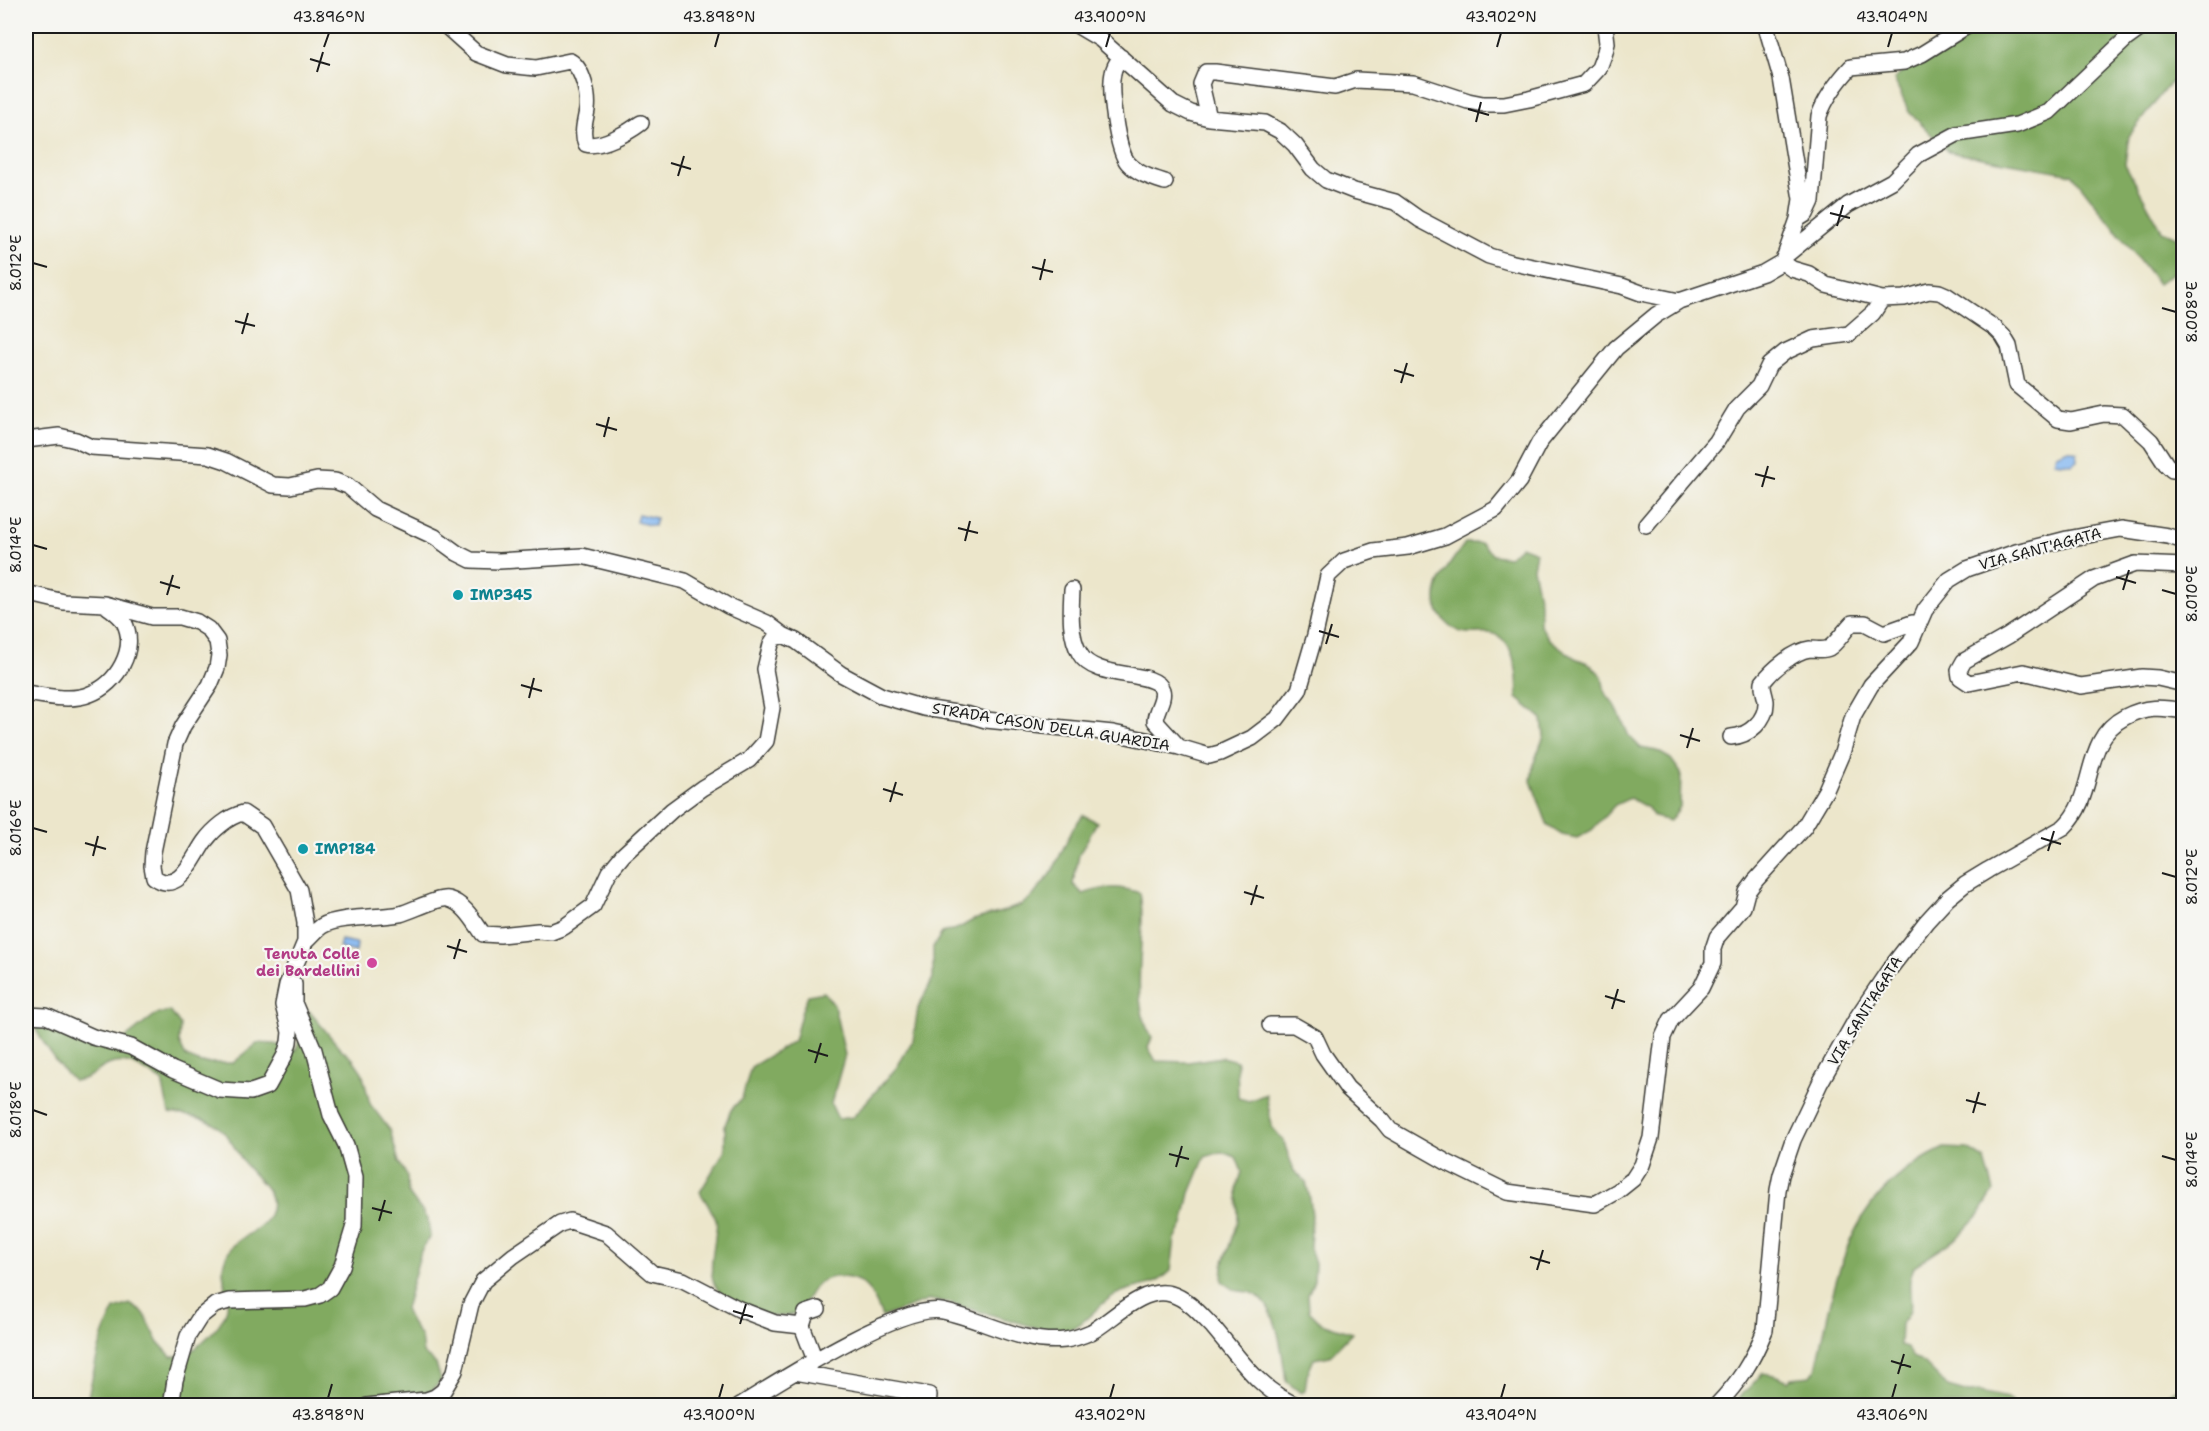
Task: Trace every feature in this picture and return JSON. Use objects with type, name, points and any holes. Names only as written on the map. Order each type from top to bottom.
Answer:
[{"type":"street","points":[[446,26],[476,53],[507,65],[536,68],[570,61],[576,64],[586,94],[587,109],[583,124],[583,137],[586,144],[591,146],[600,144],[632,130],[641,123]]},
{"type":"street","points":[[1078,26],[1100,39],[1173,104],[1191,113],[1209,118],[1265,123],[1280,131],[1295,145],[1313,169],[1326,180],[1354,191],[1395,202],[1419,219],[1489,255],[1509,262],[1622,286],[1679,302]]},
{"type":"street","points":[[1209,118],[1201,84],[1206,72],[1335,87],[1356,80],[1413,83],[1483,104],[1504,104],[1529,99],[1584,84],[1599,68],[1607,44],[1605,26]]},
{"type":"street","points":[[1768,26],[1767,30],[1787,105],[1802,199],[1798,219],[1783,260],[1786,267],[1809,274],[1826,285],[1882,299],[1904,298],[1929,291],[1946,295],[2004,336],[2009,346],[2017,385],[2058,419],[2071,421],[2104,414],[2123,415],[2151,441],[2172,470],[2184,470]]},
{"type":"street","points":[[1798,219],[1806,214],[1812,201],[1818,116],[1843,75],[1851,67],[1904,62],[1922,54],[1967,26]]},
{"type":"street","name":"STRADA CASON DELLA GUARDIA","points":[[26,440],[59,436],[102,449],[208,455],[226,461],[273,485],[282,486],[317,480],[335,481],[348,486],[375,509],[435,537],[471,560],[499,561],[582,556],[685,581],[728,606],[767,623],[783,635],[796,640],[841,674],[882,696],[924,708],[969,714],[1000,722],[1113,733],[1209,756],[1252,738],[1277,719],[1299,690],[1315,635],[1328,576],[1344,561],[1445,536],[1496,509],[1520,481],[1539,442],[1609,355],[1656,315],[1679,302],[1763,273],[1783,260],[1848,205],[1892,181],[1918,155],[1957,134],[2017,124],[2049,112],[2126,39],[2144,26]]},
{"type":"street","points":[[1121,57],[1116,64],[1112,83],[1120,150],[1128,163],[1139,172],[1165,182]]},
{"type":"street","points":[[1646,525],[1717,441],[1737,408],[1759,386],[1769,365],[1785,352],[1813,339],[1849,334],[1873,313],[1882,299]]},
{"type":"street","name":"VIA SANT'AGATA","points":[[1270,1025],[1294,1025],[1315,1037],[1323,1054],[1347,1088],[1390,1130],[1487,1184],[1507,1192],[1595,1204],[1618,1191],[1632,1179],[1642,1165],[1651,1138],[1664,1037],[1671,1020],[1701,988],[1713,963],[1713,948],[1718,937],[1743,907],[1747,892],[1804,827],[1826,790],[1842,753],[1853,716],[1870,685],[1911,642],[1918,624],[1949,580],[1967,568],[2016,552],[2121,529],[2168,536],[2184,541]]},
{"type":"street","points":[[2184,566],[2135,564],[2094,579],[2008,636],[1964,661],[1959,670],[1962,680],[1969,683],[2023,672],[2081,686],[2142,677],[2184,684]]},
{"type":"street","points":[[1072,590],[1071,614],[1076,646],[1080,656],[1090,666],[1134,675],[1154,681],[1161,687],[1163,692],[1155,721],[1179,747]]},
{"type":"street","points":[[26,593],[64,602],[105,604],[141,615],[180,617],[197,622],[208,629],[217,641],[219,655],[217,668],[210,685],[183,726],[175,744],[153,852],[154,877],[168,883],[176,880],[186,872],[205,840],[236,814],[243,813],[262,826],[299,890],[305,923],[305,942],[287,985],[283,1005],[290,1032],[290,1042],[268,1086],[251,1092],[220,1090],[173,1070],[131,1047],[93,1037],[46,1016],[27,1015]]},
{"type":"street","points":[[26,693],[73,697],[90,694],[113,678],[122,665],[129,640],[120,615],[105,604]]},
{"type":"street","points":[[1731,738],[1744,734],[1756,725],[1764,714],[1766,703],[1763,682],[1797,654],[1809,649],[1829,648],[1852,623],[1864,623],[1884,633],[1912,623],[1918,624]]},
{"type":"street","points":[[305,942],[323,926],[397,914],[417,909],[440,898],[459,904],[483,934],[551,932],[564,927],[592,906],[609,872],[623,855],[672,810],[702,788],[748,760],[766,741],[772,708],[765,669],[771,644],[775,638],[783,635]]},
{"type":"street","name":"VIA SANT'AGATA","points":[[1716,1406],[1738,1384],[1758,1349],[1765,1330],[1778,1190],[1792,1140],[1820,1083],[1858,1016],[1889,970],[1926,922],[1948,898],[1965,884],[2071,821],[2081,806],[2100,740],[2112,724],[2141,709],[2150,707],[2184,711]]},
{"type":"street","points":[[171,1406],[175,1380],[188,1336],[200,1317],[215,1305],[229,1301],[305,1299],[320,1295],[330,1288],[342,1266],[354,1226],[355,1177],[346,1145],[331,1115],[314,1050],[294,1003],[295,968]]},
{"type":"street","points":[[367,1406],[426,1400],[443,1391],[455,1371],[471,1304],[483,1281],[513,1256],[560,1224],[570,1221],[606,1233],[652,1273],[683,1280],[739,1309],[775,1323],[802,1326]]},
{"type":"street","points":[[739,1406],[815,1360],[881,1327],[924,1310],[944,1311],[1039,1340],[1066,1340],[1091,1332],[1123,1308],[1159,1293],[1170,1293],[1182,1299],[1202,1315],[1256,1378],[1299,1406]]},
{"type":"street","points":[[815,1360],[802,1326],[806,1313],[818,1309]]},
{"type":"street","points":[[795,1371],[929,1395],[928,1406]]},
{"type":"green space","points":[[1967,26],[2183,26],[2183,71],[2165,89],[2129,136],[2125,164],[2162,231],[2175,236],[2181,242],[2183,266],[2158,284],[2072,174],[1949,152],[1909,112],[1894,79],[1943,40]]},
{"type":"green space","points":[[1465,543],[1481,543],[1493,555],[1509,557],[1521,546],[1536,552],[1533,568],[1540,602],[1540,625],[1549,639],[1575,658],[1590,664],[1602,676],[1605,693],[1615,705],[1629,736],[1641,748],[1657,751],[1671,759],[1681,773],[1680,807],[1670,821],[1654,817],[1648,808],[1630,798],[1615,805],[1592,830],[1577,838],[1562,835],[1548,826],[1531,781],[1533,765],[1544,736],[1542,719],[1517,698],[1517,674],[1510,649],[1496,635],[1465,633],[1456,630],[1438,611],[1436,601],[1440,580]]},
{"type":"green space","points":[[1083,815],[1097,822],[1079,855],[1073,884],[1083,894],[1098,889],[1112,888],[1140,893],[1142,929],[1139,986],[1145,1022],[1152,1038],[1148,1047],[1156,1061],[1188,1062],[1222,1057],[1237,1061],[1238,1098],[1249,1101],[1266,1094],[1272,1127],[1283,1140],[1294,1171],[1306,1182],[1312,1215],[1310,1248],[1315,1263],[1314,1280],[1308,1295],[1309,1311],[1321,1323],[1352,1333],[1330,1356],[1314,1359],[1307,1375],[1305,1391],[1301,1393],[1286,1381],[1278,1332],[1268,1308],[1252,1293],[1236,1290],[1222,1281],[1223,1265],[1238,1220],[1237,1187],[1242,1172],[1236,1157],[1221,1152],[1205,1157],[1190,1193],[1183,1225],[1175,1239],[1171,1271],[1156,1282],[1115,1295],[1080,1324],[1055,1333],[946,1302],[930,1300],[882,1317],[872,1295],[863,1284],[857,1280],[838,1277],[832,1277],[819,1283],[797,1312],[788,1315],[765,1315],[731,1301],[722,1294],[714,1282],[712,1263],[717,1222],[700,1192],[725,1150],[725,1125],[731,1110],[742,1098],[751,1067],[794,1041],[808,995],[824,992],[834,1005],[845,1055],[831,1104],[838,1119],[853,1117],[897,1067],[913,1040],[918,1008],[933,978],[933,947],[942,933],[959,928],[973,920],[1021,905],[1033,896],[1053,870],[1073,828]]},
{"type":"green space","points":[[170,1011],[180,1025],[179,1042],[186,1057],[201,1063],[233,1063],[258,1043],[274,1044],[296,1050],[309,1011],[362,1072],[370,1104],[390,1130],[399,1162],[407,1176],[408,1193],[428,1219],[430,1236],[421,1251],[405,1309],[421,1337],[423,1353],[436,1364],[441,1380],[421,1405],[86,1405],[100,1344],[115,1309],[130,1304],[144,1313],[159,1343],[171,1356],[186,1356],[211,1334],[225,1314],[227,1303],[223,1268],[227,1253],[238,1241],[264,1223],[271,1208],[269,1194],[265,1187],[244,1163],[222,1130],[206,1120],[169,1113],[162,1081],[134,1065],[120,1063],[104,1067],[88,1077],[74,1081],[58,1064],[36,1030],[41,1016],[114,1047],[155,1015]]},
{"type":"green space","points":[[1944,1148],[1968,1149],[1985,1160],[1994,1191],[1979,1215],[1958,1237],[1914,1266],[1910,1279],[1911,1303],[1909,1313],[1901,1324],[1900,1345],[1907,1347],[1911,1356],[1925,1364],[1948,1387],[1969,1393],[1980,1392],[2007,1398],[2014,1405],[1732,1405],[1763,1373],[1789,1381],[1792,1378],[1811,1376],[1816,1369],[1840,1269],[1865,1213],[1885,1189],[1911,1167]]},
{"type":"green space","points":[[2183,1384],[2183,1405],[2150,1405]]},
{"type":"water","points":[[2068,449],[2077,452],[2078,460],[2072,464],[2054,462],[2056,454]]},
{"type":"water","points":[[638,514],[656,518],[654,526],[636,522]]},
{"type":"water","points":[[341,940],[357,943],[356,952],[339,948]]},
{"type":"place","name":"IMP345","points":[[458,595]]},
{"type":"place","name":"IMP184","points":[[303,849]]},
{"type":"place","name":"Tenuta Colle dei Bardellini","points":[[372,963]]}]
